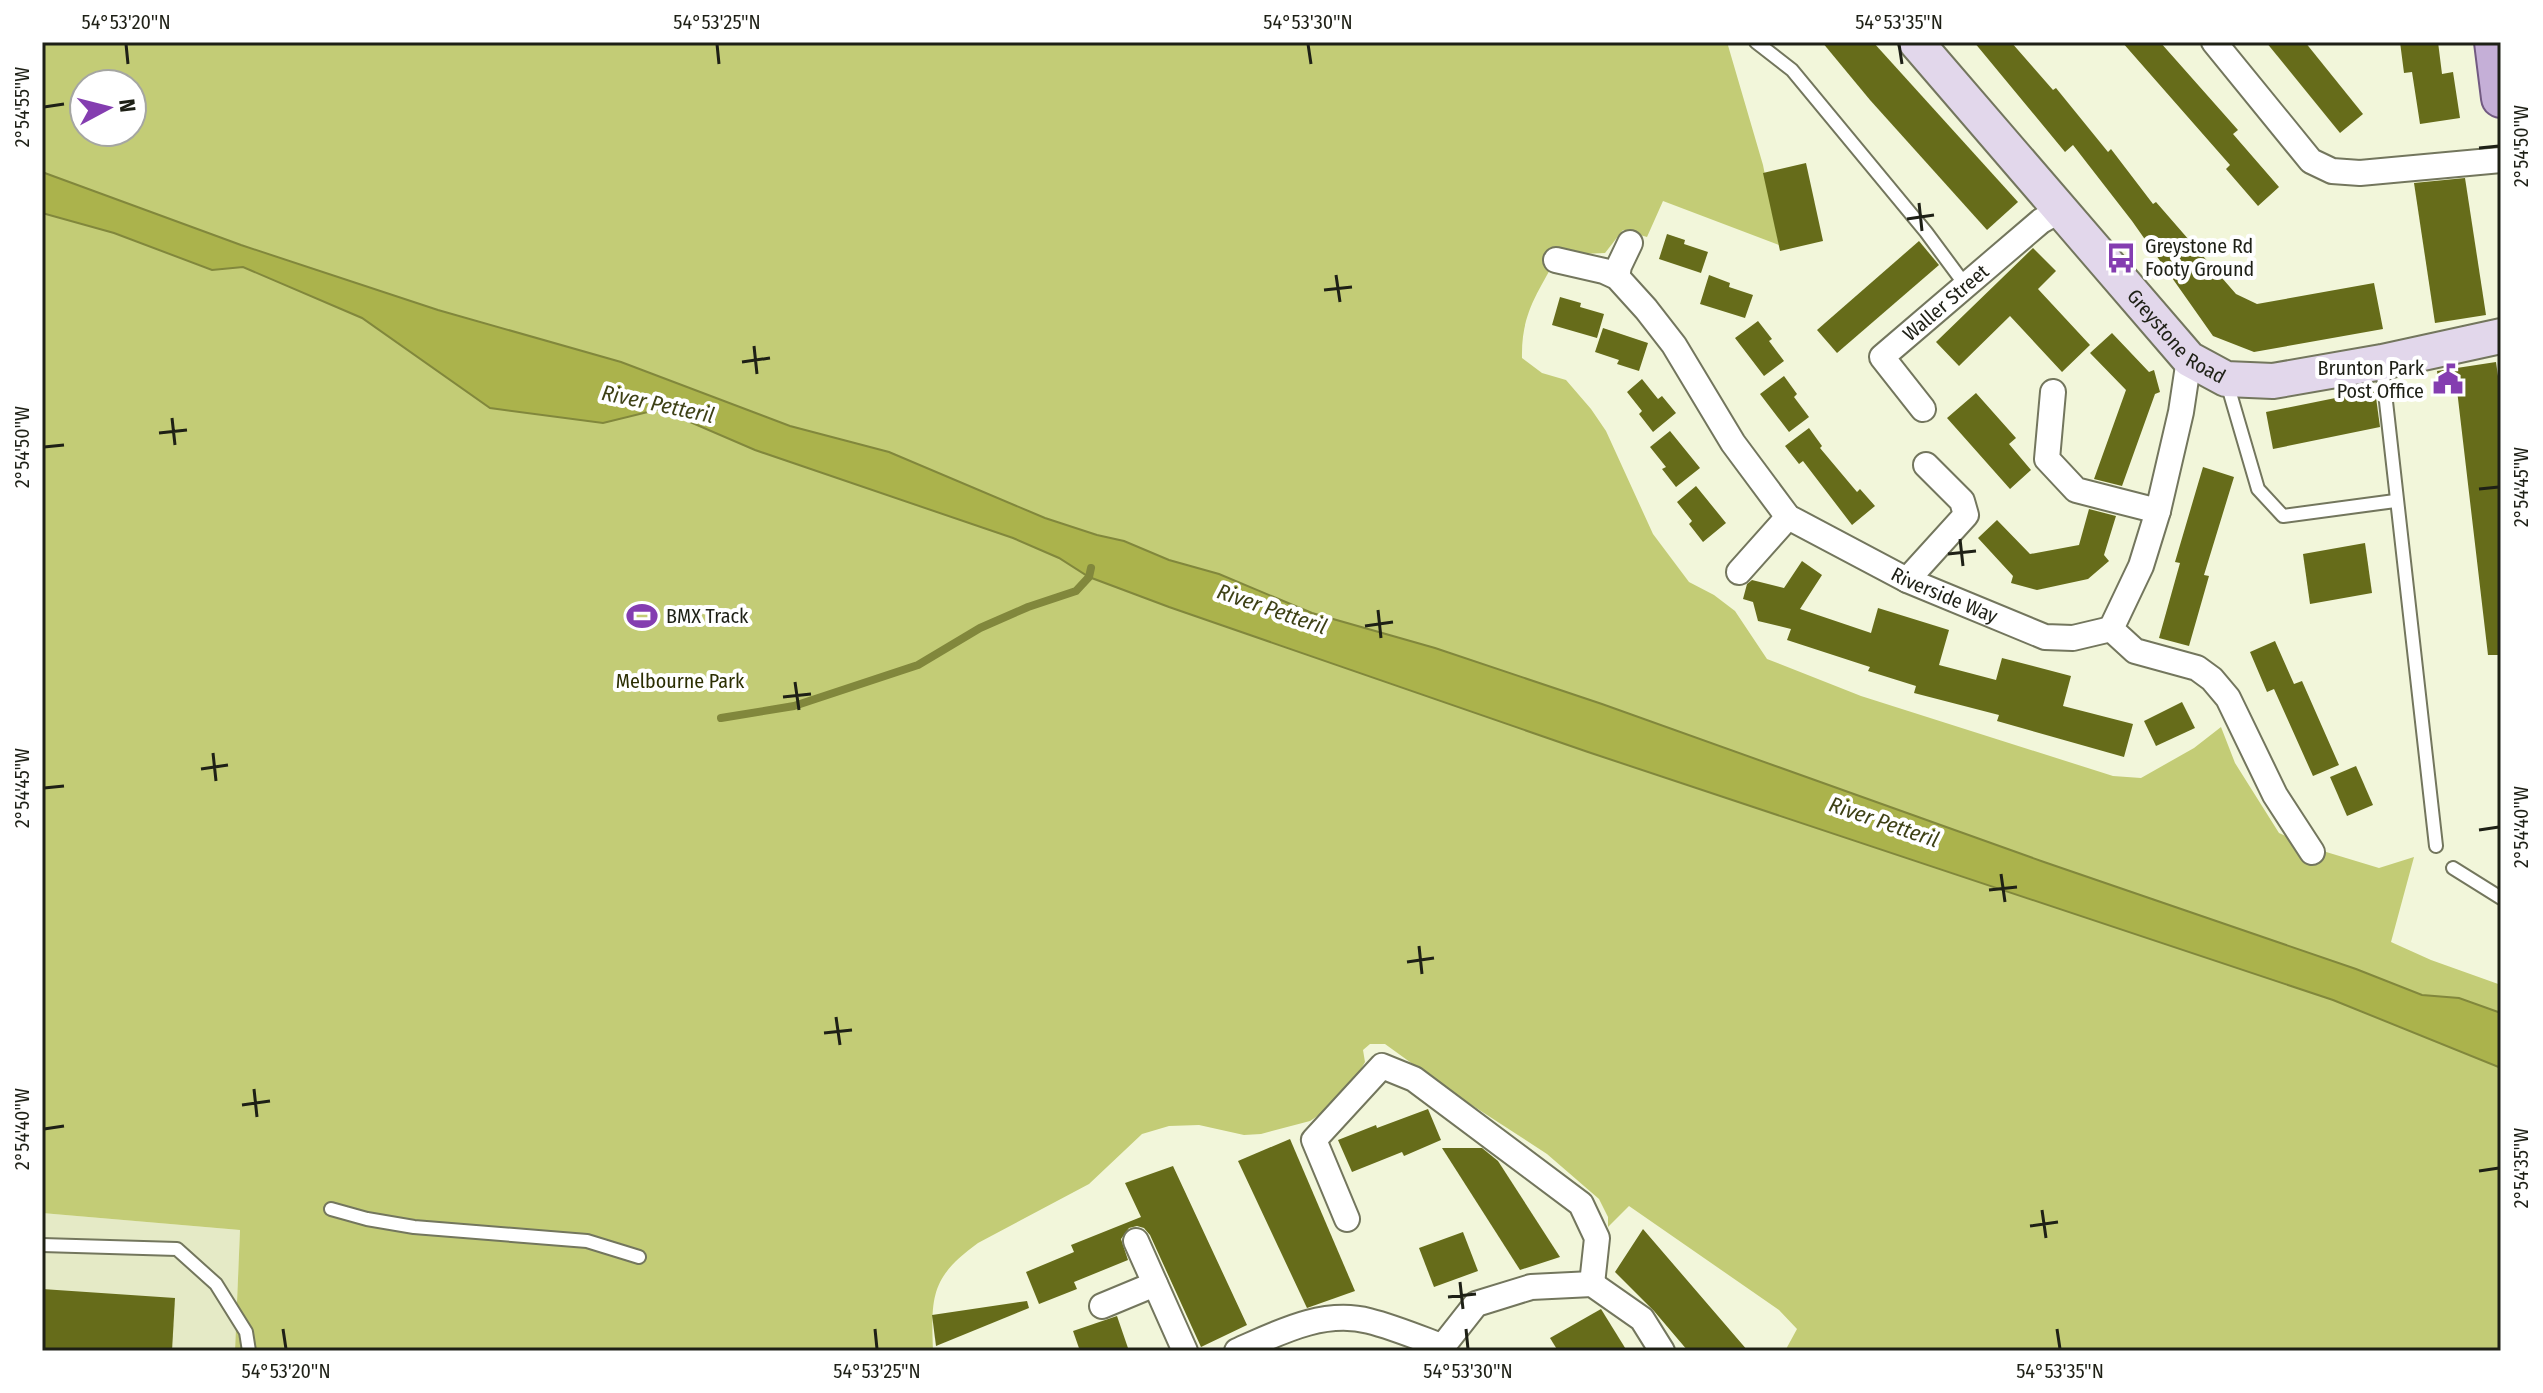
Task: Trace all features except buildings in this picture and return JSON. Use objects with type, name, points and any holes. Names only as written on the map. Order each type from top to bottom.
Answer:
[{"type":"main road","points":[[2494,42],[2501,98]]},
{"type":"street","name":"Greystone Road","points":[[1916,42],[2189,359],[2226,379],[2273,381],[2382,362],[2501,336]]},
{"type":"street","points":[[2214,42],[2311,161],[2332,171],[2360,173],[2501,160]]},
{"type":"street","name":"Waller Street","points":[[1923,409],[1882,357],[2041,221],[2062,209]]},
{"type":"street","points":[[1556,260],[1617,277],[1630,243]]},
{"type":"street","name":"Riverside Way","points":[[1617,277],[1674,345],[1733,443],[1788,517],[1907,580],[2045,637],[2073,638],[2111,629]]},
{"type":"street","points":[[2189,359],[2181,412],[2158,511],[2141,566],[2111,629],[2135,651],[2197,668],[2212,679],[2228,698],[2275,795],[2312,852]]},
{"type":"street","points":[[2053,392],[2047,459],[2076,490],[2158,511]]},
{"type":"street","points":[[1907,580],[1966,515],[1962,501],[1926,465]]},
{"type":"street","points":[[1739,572],[1788,517]]},
{"type":"street","points":[[1347,1219],[1314,1140],[1382,1066],[1414,1079],[1581,1204],[1597,1238],[1592,1284]]},
{"type":"street","points":[[1136,1241],[1185,1351]]},
{"type":"street","points":[[1102,1306],[1155,1284]]},
{"type":"street","points":[[1237,1351],[1321,1319],[1367,1320],[1440,1348],[1476,1304],[1531,1287],[1592,1284],[1642,1319],[1662,1351]]},
{"type":"lane","points":[[1756,42],[1792,70],[1926,232],[1966,286]]},
{"type":"lane","points":[[2382,362],[2395,501],[2436,846]]},
{"type":"lane","points":[[2226,379],[2258,489],[2283,516],[2395,501]]},
{"type":"lane","points":[[2453,868],[2501,898]]},
{"type":"lane","points":[[331,1209],[414,1227],[587,1241],[639,1257]]},
{"type":"lane","points":[[42,1245],[177,1249],[216,1284],[246,1332],[249,1351]]},
{"type":"shaded area","points":[[42,1213],[240,1230],[235,1351],[42,1351]]},
{"type":"green space","name":"Melbourne Park","points":[[42,42],[1727,42],[1763,165],[1779,245],[1663,201],[1647,237],[1623,230],[1605,253],[1558,255],[1532,304],[1522,342],[1522,358],[1542,373],[1566,380],[1591,409],[1606,431],[1653,534],[1689,582],[1735,611],[1767,659],[1861,696],[2113,776],[2141,778],[2194,748],[2221,727],[2235,763],[2279,833],[2313,848],[2379,868],[2414,857],[2391,942],[2501,985],[2501,1351],[1785,1351],[1797,1329],[1779,1310],[1629,1206],[1608,1227],[1608,1217],[1599,1199],[1547,1154],[1385,1044],[1370,1044],[1363,1050],[1365,1062],[1353,1083],[1328,1109],[1310,1121],[1261,1134],[1244,1135],[1199,1125],[1169,1126],[1142,1134],[1089,1184],[978,1243],[951,1266],[937,1289],[933,1351],[235,1351],[240,1230],[42,1213]]},
{"type":"water","name":"River Petteril","points":[[42,172],[241,245],[438,310],[621,362],[790,426],[889,452],[1045,518],[1219,574],[1312,613],[1435,648],[1602,704],[2044,862],[2356,969],[2422,995],[2459,998],[2501,1013],[2501,1068],[2333,1000],[1588,752],[1169,607],[1089,577],[1059,558],[1013,538],[755,450],[660,409],[603,423],[490,408],[362,318],[243,267],[212,270],[114,233],[42,213]]},
{"type":"waterway","points":[[721,718],[794,706],[918,665],[980,628],[1076,591],[1089,577],[1091,568]]},
{"type":"place","name":"Greystone Rd Footy Ground","points":[[2121,258]]},
{"type":"place","name":"Brunton Park Post Office","points":[[2448,379]]},
{"type":"place","name":"BMX Track","points":[[642,616]]}]
